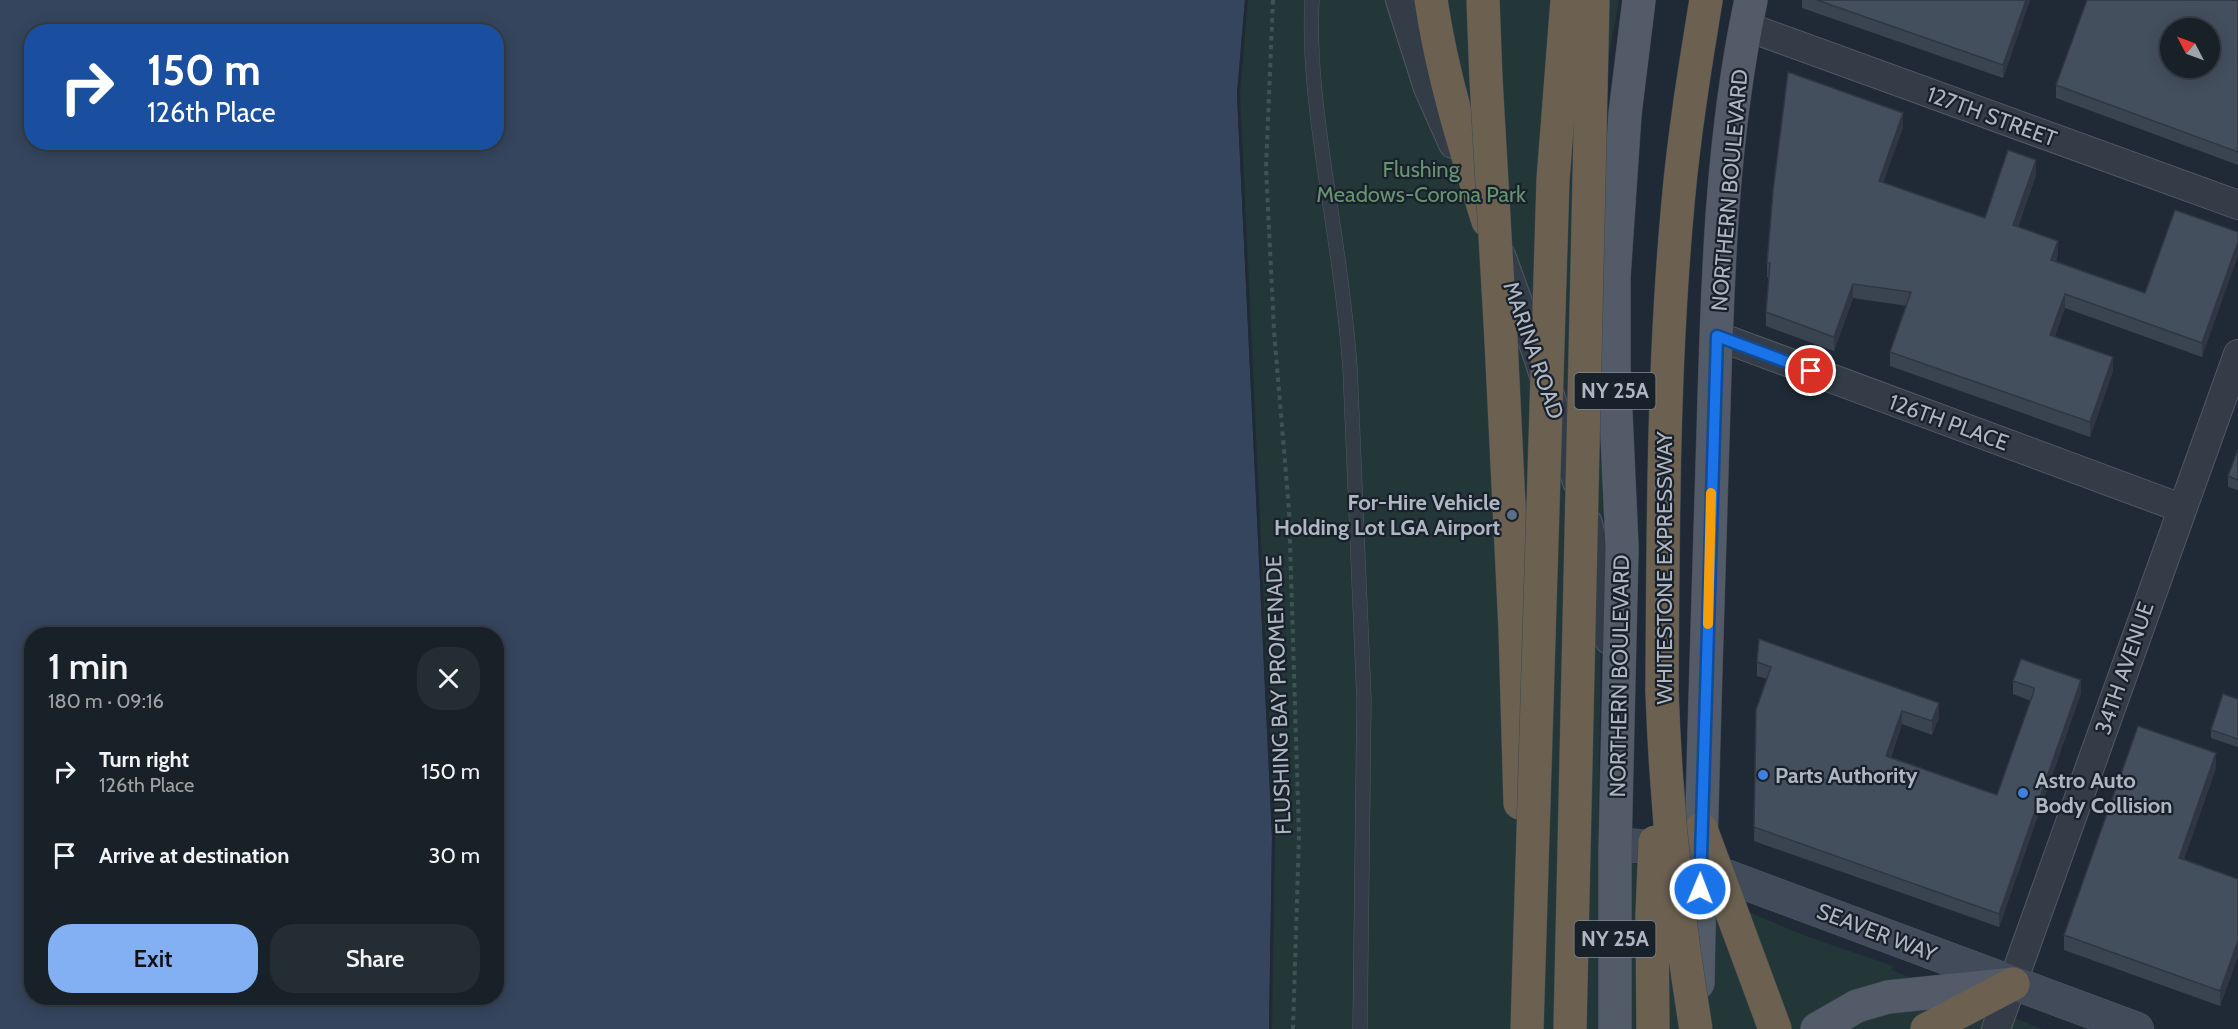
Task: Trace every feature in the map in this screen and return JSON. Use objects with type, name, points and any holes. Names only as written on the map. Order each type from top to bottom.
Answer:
[{"type":"highway","points":[[1431,0],[1451,100],[1488,221]]},
{"type":"highway","points":[[1483,0],[1515,618],[1526,1029]]},
{"type":"highway","points":[[1526,1029],[1553,180],[1567,0]]},
{"type":"highway","points":[[1570,1029],[1593,0]]},
{"type":"highway","name":"WHITESTONE EXPRESSWAY","points":[[1697,1029],[1677,890],[1666,768],[1662,690],[1664,465],[1672,284],[1684,154],[1706,0]]},
{"type":"highway","points":[[1653,1029],[1652,915],[1662,690]]},
{"type":"highway","points":[[1701,829],[1709,869],[1775,1029]]},
{"type":"highway","points":[[1927,1029],[2013,984]]},
{"type":"main road","name":"NORTHERN BOULEVARD","points":[[1615,1029],[1615,850],[1622,547],[1614,369],[1614,277],[1625,114],[1639,0]]},
{"type":"main road","name":"NORTHERN BOULEVARD","points":[[1701,829],[1718,276],[1734,97],[1748,13]]},
{"type":"main road","name":"SEAVER WAY","points":[[1615,850],[1627,845],[1641,846],[1709,869],[2137,1029]]},
{"type":"main road","points":[[1697,1029],[1709,869]]},
{"type":"main road","points":[[1817,1029],[1857,1006],[1888,997],[2013,984]]},
{"type":"street","name":"MARINA ROAD","points":[[1400,0],[1428,88],[1488,221],[1539,360],[1568,448],[1603,591],[1618,714]]},
{"type":"street","name":"127TH STREET","points":[[1748,13],[2238,205]]},
{"type":"street","name":"126TH PLACE","points":[[1717,336],[2181,508]]},
{"type":"street","name":"34TH AVENUE","points":[[1996,1029],[2238,354]]},
{"type":"lane","points":[[1312,0],[1315,93],[1346,312],[1350,367],[1364,700],[1360,1029]]},
{"type":"path","name":"FLUSHING BAY PROMENADE","points":[[1273,0],[1266,167],[1274,331],[1289,510],[1299,835],[1293,1029]]},
{"type":"green space","name":"Flushing Meadows-Corona Park","points":[[1245,0],[1619,0],[1609,54],[1592,369],[1603,485],[1598,848],[1803,935],[1893,966],[1891,970],[2042,1029],[1269,1029],[1272,837],[1237,94]]},
{"type":"water","points":[[0,0],[1245,0],[1237,94],[1272,837],[1269,1029],[0,1029]]},
{"type":"pier","points":[[1245,0],[1248,0],[1240,94],[1275,837],[1272,1029],[1269,1029],[1272,837],[1237,94]]},
{"type":"building","points":[[1817,0],[2026,0],[2003,65]]},
{"type":"building","points":[[2087,0],[2238,0],[2238,152],[2056,85]]},
{"type":"building","points":[[1788,72],[1903,113],[1879,181],[1985,218],[2008,150],[2036,160],[2013,225],[2058,241],[2051,260],[2145,293],[2175,210],[2238,232],[2238,242],[2202,343],[2065,294],[2050,335],[2113,357],[2090,422],[1890,352],[1911,292],[1853,284],[1834,337],[1766,312],[1770,263],[1767,263],[1773,191]]},
{"type":"building","points":[[2238,449],[2238,480],[2228,476]]},
{"type":"building","points":[[1759,639],[1939,703],[1932,721],[1902,711],[1886,756],[1997,795],[2034,691],[2034,688],[2013,681],[2021,659],[2081,680],[1999,914],[1754,827],[1756,710],[1771,667],[1757,662]]},
{"type":"building","points":[[2223,694],[2238,699],[2238,739],[2211,730]]},
{"type":"building","points":[[2138,726],[2216,753],[2179,858],[2238,879],[2238,941],[2220,991],[2064,935]]},
{"type":"slow traffic","points":[[1708,624],[1711,493]]},
{"type":"place","name":"For-Hire Vehicle Holding Lot LGA Airport","points":[[1512,515]]},
{"type":"place","name":"Parts Authority","points":[[1763,775]]},
{"type":"place","name":"Astro Auto Body Collision","points":[[2023,793]]},
{"type":"route","points":[[1700,889],[1717,336],[1811,371]]}]
